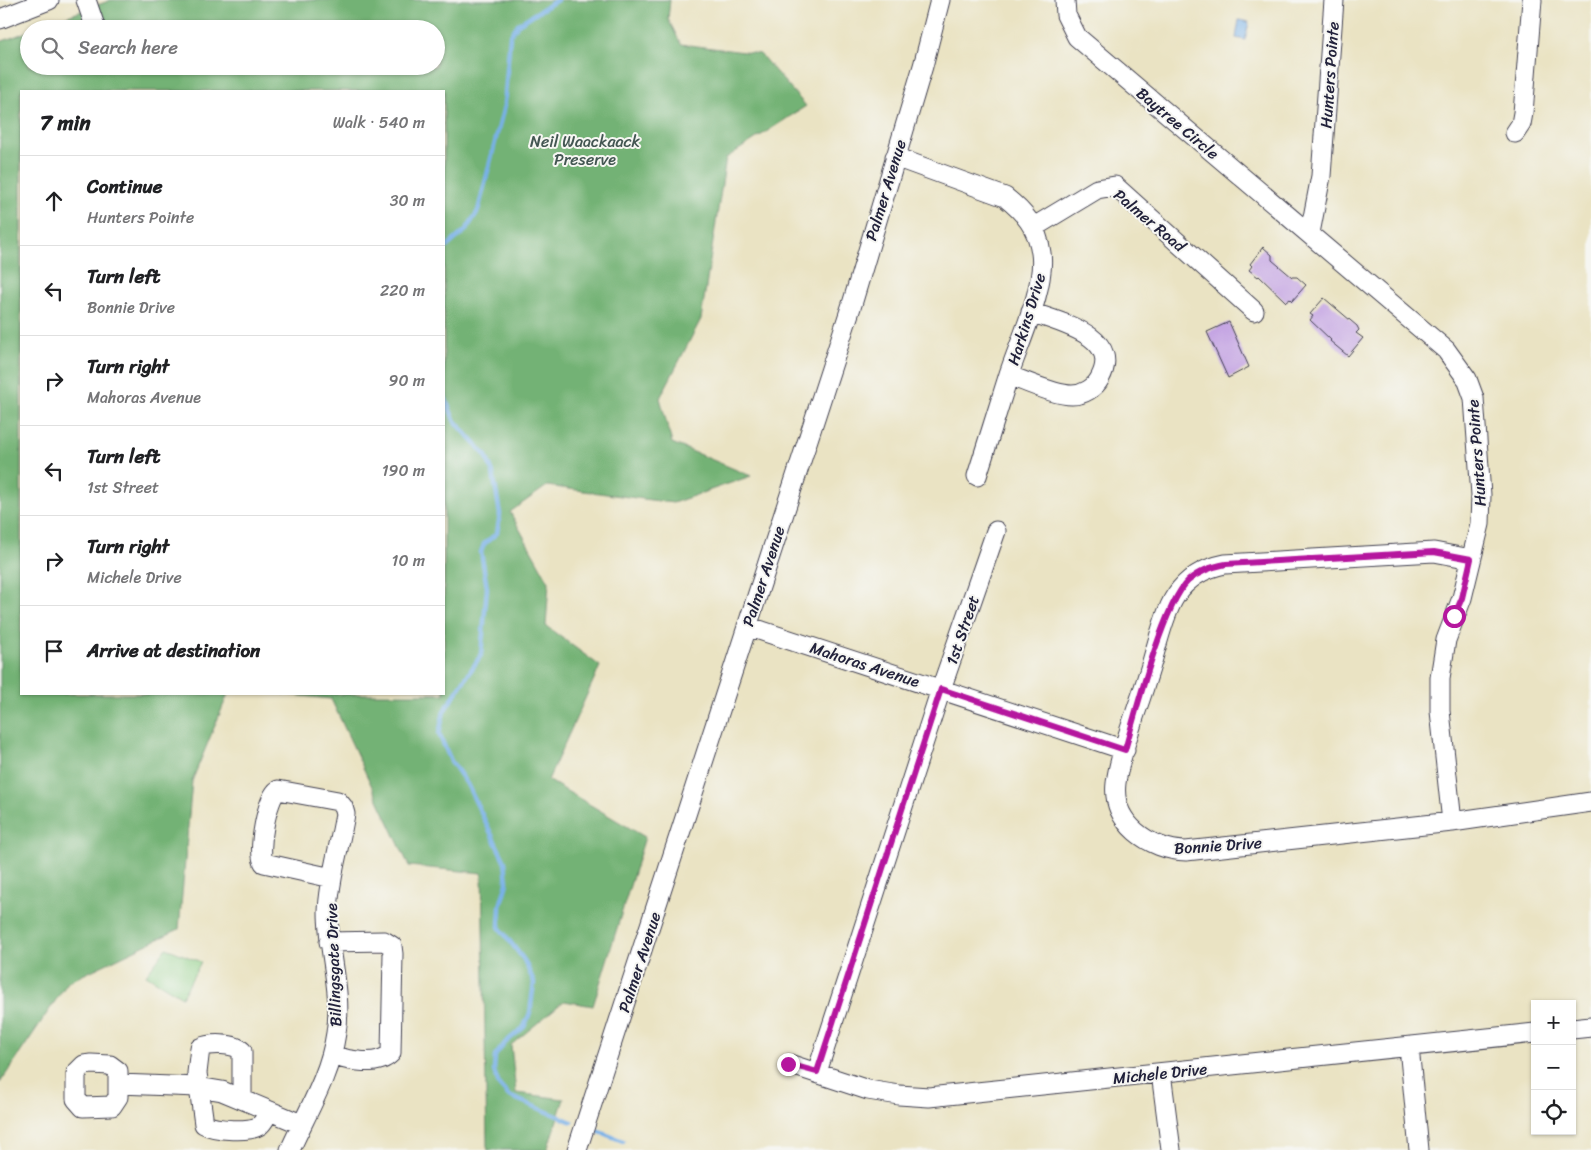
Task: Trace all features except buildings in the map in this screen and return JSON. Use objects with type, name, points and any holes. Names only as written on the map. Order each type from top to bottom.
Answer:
[{"type":"street","points":[[0,19],[48,0]]},
{"type":"street","points":[[86,0],[93,20]]},
{"type":"street","name":"Palmer Avenue","points":[[577,1150],[853,301],[924,66],[940,0]]},
{"type":"street","name":"Baytree Circle","points":[[1065,0],[1066,15],[1077,37],[1310,233]]},
{"type":"street","name":"Hunters Pointe","points":[[1334,0],[1321,176],[1310,233],[1446,350],[1467,379],[1476,407],[1481,494],[1480,524],[1462,598],[1446,640],[1440,678],[1440,711],[1452,822]]},
{"type":"street","points":[[1515,133],[1521,124],[1523,113],[1532,0]]},
{"type":"street","name":"Harkins Drive","points":[[895,157],[1005,197],[1018,208],[1034,227],[1042,263],[1031,312],[977,476]]},
{"type":"street","name":"Palmer Road","points":[[1034,227],[1097,190],[1116,186],[1254,311]]},
{"type":"street","points":[[1009,376],[1072,395],[1091,389],[1103,373],[1102,350],[1090,335],[1031,312]]},
{"type":"street","name":"1st Street","points":[[817,1072],[941,689],[996,531]]},
{"type":"street","name":"Bonnie Drive","points":[[1471,559],[1434,552],[1226,564],[1199,573],[1187,582],[1171,604],[1125,750],[1116,782],[1118,803],[1124,817],[1133,830],[1147,841],[1160,848],[1186,851],[1452,822],[1591,802]]},
{"type":"street","name":"Mahoras Avenue","points":[[747,626],[1125,750]]},
{"type":"street","name":"Billingsgate Drive","points":[[290,1150],[332,1055],[338,1020],[337,994],[329,942],[328,910],[332,878],[345,814],[343,807],[332,799],[278,790],[270,799],[261,858],[264,863],[332,878]]},
{"type":"street","points":[[329,942],[384,941],[392,946],[393,954],[391,1053],[381,1060],[347,1060],[332,1055]]},
{"type":"street","points":[[1576,1029],[1591,1027]]},
{"type":"street","name":"Michele Drive","points":[[788,1064],[868,1090],[898,1095],[929,1097],[1531,1033]]},
{"type":"street","points":[[242,1098],[242,1051],[238,1047],[205,1046],[200,1048],[197,1073],[198,1087],[202,1118],[208,1126],[241,1130],[255,1128],[260,1125],[269,1112]]},
{"type":"street","points":[[1409,1046],[1419,1150]]},
{"type":"street","points":[[1161,1073],[1171,1150]]},
{"type":"street","points":[[119,1084],[198,1087],[242,1098],[269,1112],[301,1124]]},
{"type":"green space","name":"Neil Waackaack Preserve","points":[[111,0],[670,0],[668,19],[681,44],[760,54],[806,106],[726,158],[701,319],[660,398],[672,443],[751,476],[673,503],[547,486],[510,512],[549,582],[546,626],[600,666],[548,780],[645,837],[593,1006],[564,1001],[511,1045],[516,1093],[564,1099],[547,1150],[488,1150],[487,1147],[482,873],[409,866],[331,699],[293,695],[445,695],[445,90],[20,90],[20,695],[228,695],[192,781],[179,929],[68,982],[0,1083],[0,42],[20,34],[20,75],[445,75],[445,20],[57,20]]},
{"type":"green space","points":[[166,948],[201,962],[182,997],[146,975]]},
{"type":"water","points":[[1239,20],[1249,22],[1245,40],[1236,38]]},
{"type":"waterway","points":[[445,248],[466,230],[478,211],[504,106],[510,36],[518,24],[557,0]]},
{"type":"waterway","points":[[445,398],[454,420],[486,456],[493,473],[500,514],[497,533],[484,544],[481,552],[487,588],[481,655],[444,711],[439,734],[451,761],[467,784],[505,862],[507,883],[500,906],[499,927],[524,960],[534,982],[530,1013],[524,1027],[505,1043],[495,1056],[494,1071],[499,1085],[509,1096],[572,1122]]},
{"type":"waterway","points":[[597,1131],[623,1141]]},
{"type":"route","points":[[788,1064],[817,1072],[941,689],[1125,750],[1171,604],[1187,582],[1210,567],[1226,564],[1434,552],[1471,559],[1462,598],[1454,616]]}]
